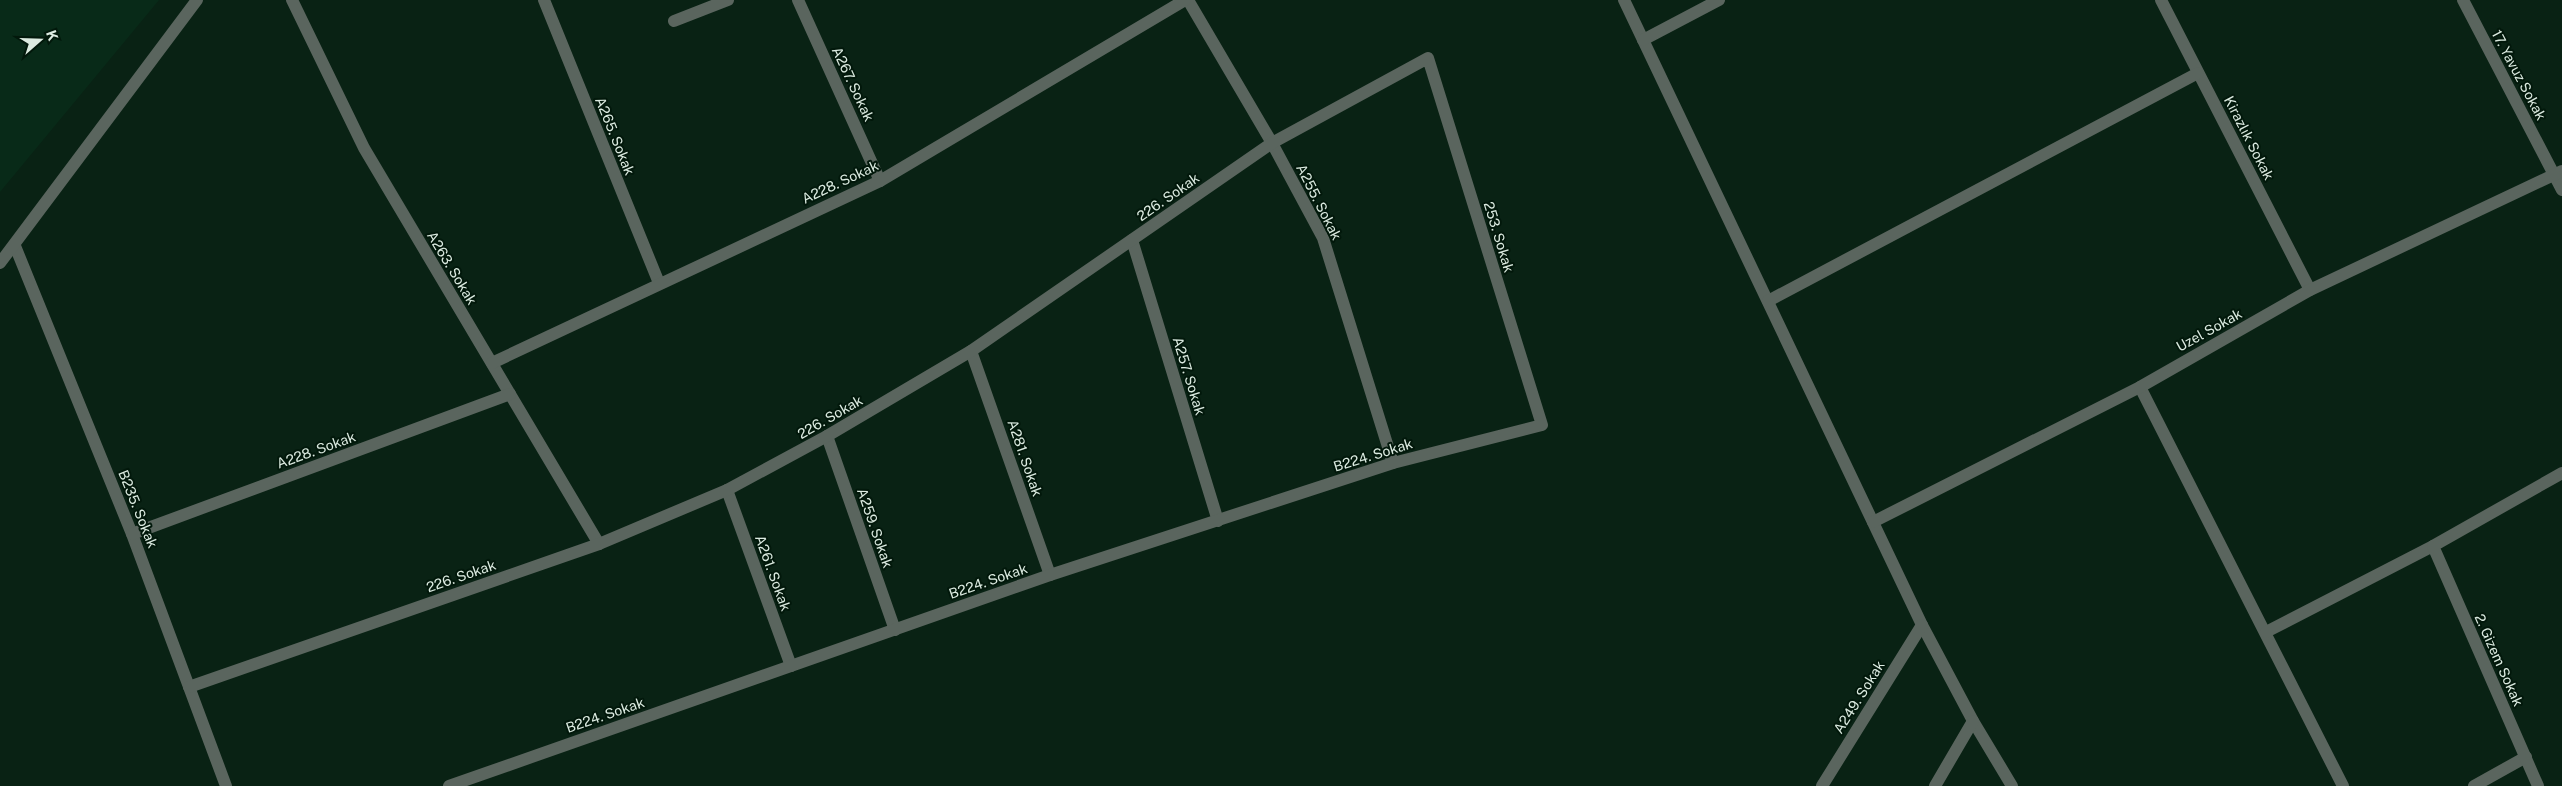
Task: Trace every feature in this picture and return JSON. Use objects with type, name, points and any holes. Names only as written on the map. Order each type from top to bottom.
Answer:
[{"type":"street","points":[[0,263],[15,246],[197,0]]},
{"type":"street","name":"A263. Sokak","points":[[292,0],[364,148],[599,544]]},
{"type":"street","name":"A265. Sokak","points":[[544,0],[659,283]]},
{"type":"street","points":[[674,22],[728,0]]},
{"type":"street","name":"A267. Sokak","points":[[798,0],[880,180]]},
{"type":"street","name":"A228. Sokak","points":[[492,363],[880,180],[1187,0]]},
{"type":"street","name":"A255. Sokak","points":[[1187,0],[1272,143],[1323,238],[1392,463]]},
{"type":"street","points":[[1624,0],[1922,625],[1973,721],[2012,786]]},
{"type":"street","points":[[1643,40],[1719,0]]},
{"type":"street","name":"Kirazlık Sokak","points":[[2161,0],[2310,290]]},
{"type":"street","name":"17. Yavuz Sokak","points":[[2463,0],[2558,172],[2562,190]]},
{"type":"street","name":"226. Sokak","points":[[189,688],[599,544],[727,490],[827,436],[971,352],[1272,143],[1428,58]]},
{"type":"street","name":"253. Sokak","points":[[1428,58],[1542,425]]},
{"type":"street","points":[[1768,301],[2198,73]]},
{"type":"street","name":"Uzel Sokak","points":[[1873,522],[2140,387],[2310,290],[2558,172]]},
{"type":"street","name":"A257. Sokak","points":[[1132,240],[1218,521]]},
{"type":"street","name":"B235. Sokak","points":[[15,246],[132,534],[226,786]]},
{"type":"street","name":"A281. Sokak","points":[[971,352],[1050,575]]},
{"type":"street","points":[[2140,387],[2343,786]]},
{"type":"street","name":"A228. Sokak","points":[[132,534],[510,394]]},
{"type":"street","name":"B224. Sokak","points":[[449,786],[1050,575],[1392,463],[1542,425]]},
{"type":"street","name":"A259. Sokak","points":[[827,436],[895,630]]},
{"type":"street","points":[[2266,632],[2433,546],[2562,473]]},
{"type":"street","name":"A261. Sokak","points":[[727,490],[791,666]]},
{"type":"street","name":"2. Gizem Sokak","points":[[2433,546],[2538,786]]},
{"type":"street","name":"A249. Sokak","points":[[1822,786],[1922,625]]},
{"type":"street","points":[[1935,786],[1973,721]]},
{"type":"street","points":[[2474,786],[2526,757]]},
{"type":"shaded area","points":[[0,0],[159,0],[0,192]]}]
